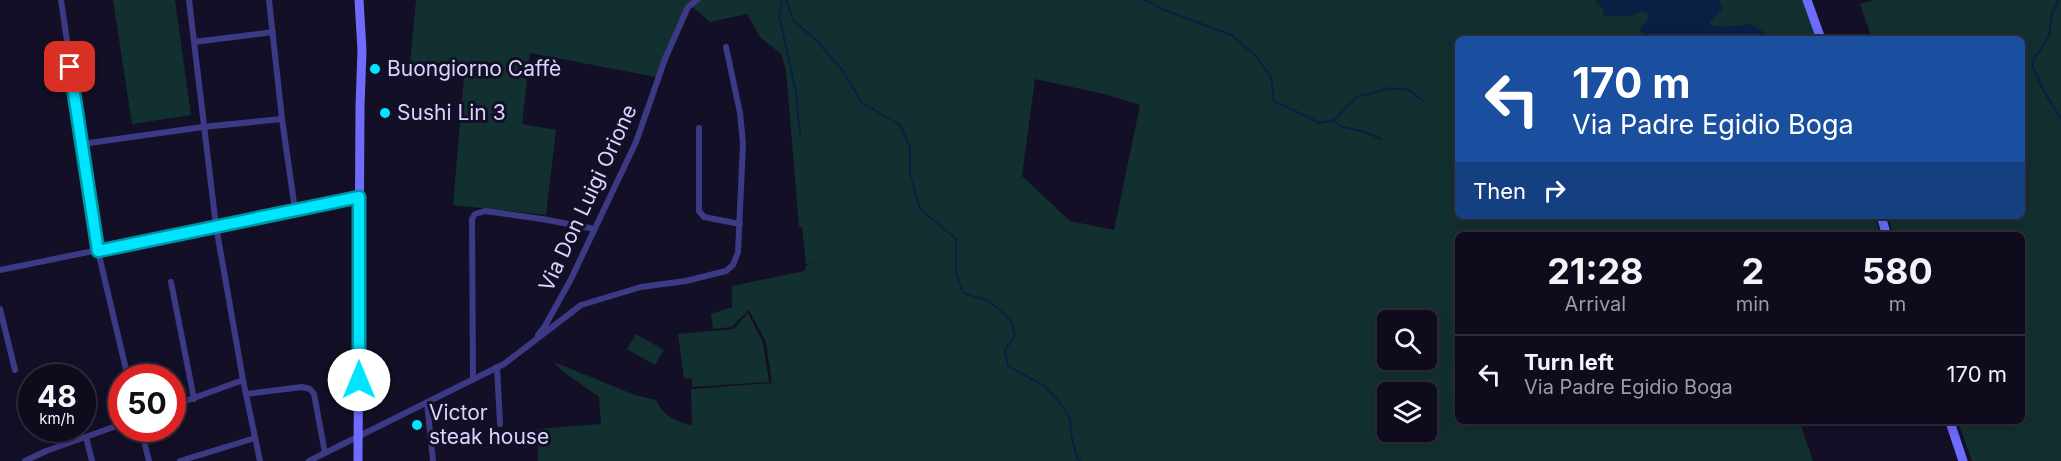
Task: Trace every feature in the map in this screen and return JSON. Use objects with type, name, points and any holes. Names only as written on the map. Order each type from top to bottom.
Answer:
[{"type":"main road","points":[[358,461],[362,50],[359,0]]},
{"type":"main road","points":[[1807,0],[1820,36]]},
{"type":"main road","points":[[1951,424],[1963,461]]},
{"type":"street","points":[[60,0],[98,251],[125,364]]},
{"type":"street","points":[[189,0],[216,226],[243,380],[260,461]]},
{"type":"street","points":[[270,0],[282,119],[295,210]]},
{"type":"street","name":"Via Don Luigi Orione","points":[[533,343],[561,298],[595,230],[636,142],[665,58],[688,7],[697,0]]},
{"type":"street","points":[[194,42],[273,32]]},
{"type":"street","points":[[309,461],[497,367],[533,343],[581,304],[641,287],[686,281],[726,271],[733,265],[738,252],[740,224],[742,134],[735,85],[726,47]]},
{"type":"street","points":[[82,144],[282,119]]},
{"type":"street","points":[[699,128],[699,211],[704,218],[740,224]]},
{"type":"street","points":[[0,270],[359,197]]},
{"type":"street","points":[[473,380],[472,219],[475,214],[485,211],[542,219],[595,230]]},
{"type":"street","points":[[171,282],[194,399]]},
{"type":"street","points":[[0,309],[15,370]]},
{"type":"street","points":[[497,367],[500,424]]},
{"type":"street","points":[[186,402],[243,380]]},
{"type":"street","points":[[246,394],[310,388],[314,394],[325,453]]},
{"type":"street","points":[[427,403],[433,461]]},
{"type":"street","points":[[180,461],[255,438]]},
{"type":"street","points":[[25,461],[37,459],[75,442]]},
{"type":"street","points":[[87,442],[92,461]]},
{"type":"street","points":[[144,442],[149,461]]},
{"type":"green space","points":[[113,0],[175,0],[191,115],[132,124]]},
{"type":"green space","points":[[416,0],[1595,0],[1603,8],[1632,15],[1643,11],[1651,16],[1648,36],[1455,36],[1455,219],[1876,219],[1880,232],[1455,232],[1455,424],[1801,424],[1813,461],[538,461],[537,429],[601,424],[599,397],[562,371],[554,362],[635,395],[656,400],[671,417],[692,425],[691,389],[772,383],[766,342],[749,310],[731,327],[713,329],[711,314],[732,307],[732,286],[804,271],[807,265],[813,263],[806,264],[802,227],[799,227],[786,70],[781,54],[760,37],[747,14],[710,22],[689,4],[656,77],[530,53],[522,124],[556,130],[546,215],[453,205],[464,77],[409,73]],"holes":[[[1035,79],[1104,94],[1140,105],[1114,230],[1070,221],[1022,176]]]},
{"type":"green space","points":[[1719,0],[1804,0],[1816,36],[1767,36],[1765,33],[1743,26],[1711,26],[1709,22],[1722,9]]},
{"type":"green space","points":[[1874,0],[2061,0],[2061,461],[1972,461],[1959,424],[2025,424],[2025,232],[1893,232],[1888,219],[2025,219],[2025,36],[1871,36],[1860,4]]},
{"type":"green space","points":[[748,313],[763,342],[769,382],[692,387],[692,379],[684,378],[678,334],[734,329]]},
{"type":"green space","points":[[636,334],[664,350],[655,365],[627,349]]},
{"type":"water","points":[[1595,0],[1719,0],[1722,9],[1709,22],[1711,26],[1735,27],[1747,23],[1768,36],[1645,36],[1640,29],[1650,16],[1643,11],[1623,16],[1603,16],[1603,8]]},
{"type":"waterway","points":[[782,0],[779,15],[796,92],[800,135]]},
{"type":"waterway","points":[[786,0],[793,20],[819,43],[843,71],[862,103],[900,125],[910,147],[910,173],[920,209],[956,239],[956,273],[963,293],[989,301],[1010,319],[1015,335],[1005,350],[1008,366],[1046,387],[1061,404],[1070,419],[1071,434],[1077,458],[1080,461]]},
{"type":"waterway","points":[[1145,0],[1162,9],[1231,35],[1256,56],[1271,77],[1274,101],[1320,123],[1334,120],[1356,97],[1390,88],[1409,90],[1424,102]]},
{"type":"waterway","points":[[2059,0],[2052,13],[2049,36],[2033,61],[2033,68],[2061,119]]},
{"type":"waterway","points":[[1334,120],[1340,126],[1365,132],[1381,139]]},
{"type":"place","name":"Buongiorno Caffè","points":[[375,69]]},
{"type":"place","name":"Sushi Lin 3","points":[[385,113]]},
{"type":"place","name":"Victor steak house","points":[[417,425]]},
{"type":"route","points":[[70,67],[98,251],[359,197],[359,380]]}]
